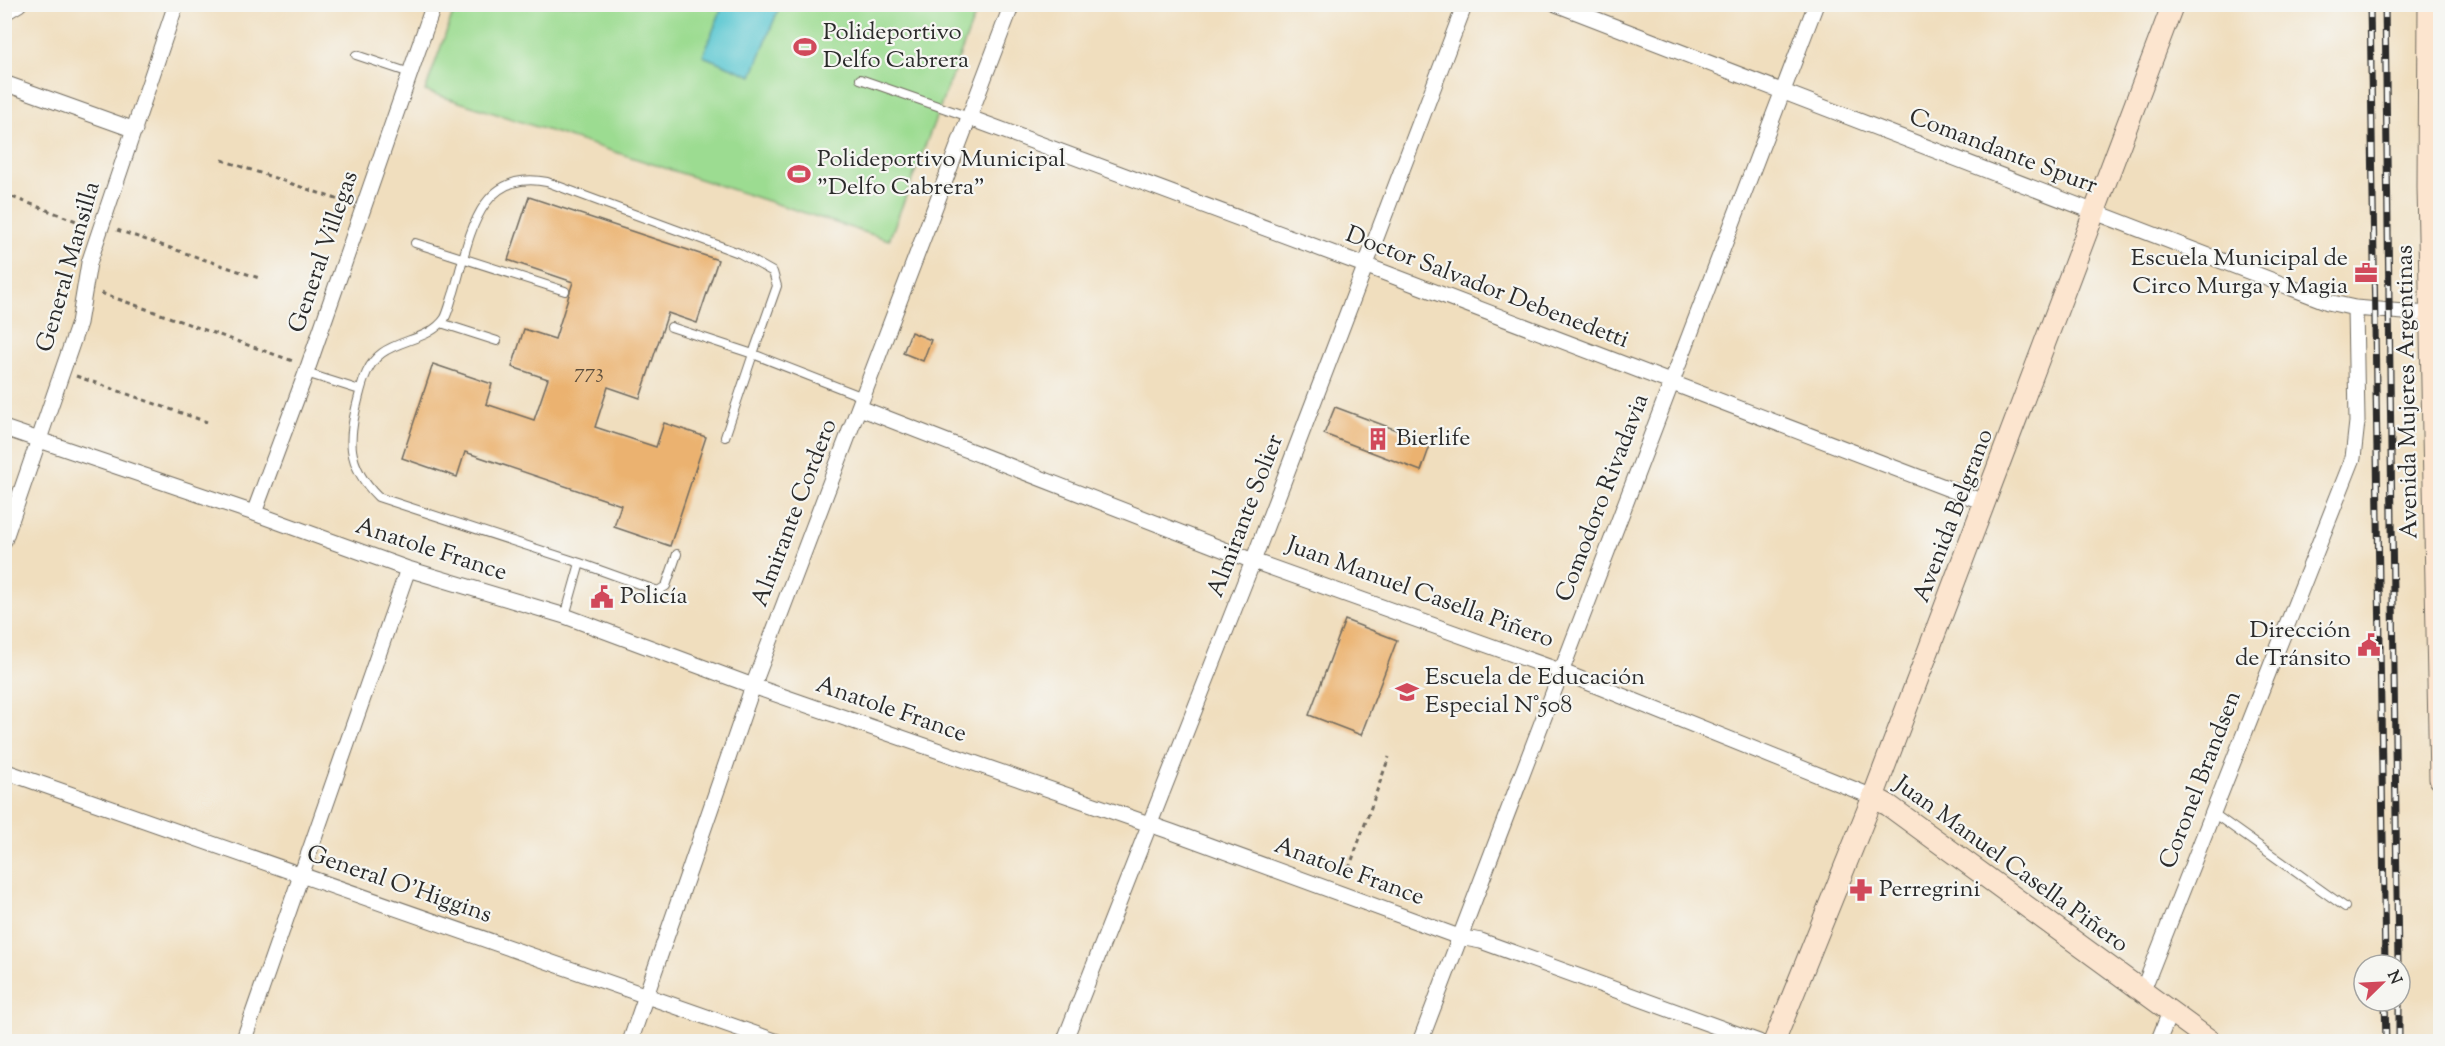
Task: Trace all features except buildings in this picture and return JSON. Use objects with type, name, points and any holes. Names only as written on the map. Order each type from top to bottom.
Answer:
[{"type":"street","points":[[4,13],[19,4]]},
{"type":"street","name":"General Mansilla","points":[[4,541],[79,323],[85,287],[101,227],[176,4]]},
{"type":"street","name":"General Villegas","points":[[254,513],[307,369],[434,4]]},
{"type":"street","name":"Almirante Cordero","points":[[630,1041],[753,686],[1012,4]]},
{"type":"street","name":"Almirante Solier","points":[[1064,1041],[1253,561],[1465,4]]},
{"type":"street","name":"Comandante Spurr","points":[[1556,4],[2328,302],[2355,308],[2436,315]]},
{"type":"street","name":"Comodoro Rivadavia","points":[[1420,1041],[1816,4]]},
{"type":"street","name":"Avenida Belgrano","points":[[1774,1041],[1873,797],[2097,212],[2173,4]]},
{"type":"street","name":"Avenida Mujeres Argentinas","points":[[2429,4],[2436,315],[2440,779]]},
{"type":"street","points":[[4,83],[135,130]]},
{"type":"street","name":"Doctor Salvador Debenedetti","points":[[970,118],[1367,266],[1986,503]]},
{"type":"street","name":"Coronel Brandsen","points":[[2143,990],[2353,458],[2357,422],[2355,308]]},
{"type":"street","name":"Juan Manuel Casella Piñero","points":[[862,403],[1253,561],[1560,671],[1873,797],[1888,805],[2212,1041]]},
{"type":"street","name":"Anatole France","points":[[4,428],[254,513],[408,569],[565,616],[753,686],[1759,1041]]},
{"type":"street","points":[[243,1041],[408,569]]},
{"type":"street","name":"General O'Higgins","points":[[4,771],[778,1041]]},
{"type":"street","points":[[2158,1041],[2170,1012]]},
{"type":"lane","points":[[356,55],[410,73]]},
{"type":"lane","points":[[861,79],[970,118]]},
{"type":"lane","points":[[677,554],[666,586],[658,591],[378,497],[369,488],[355,460],[351,443],[350,432],[366,372],[383,352],[431,331],[441,323],[446,315],[479,209],[487,199],[513,183],[526,180],[547,182],[739,253],[773,272],[777,286],[726,437]]},
{"type":"lane","points":[[415,243],[565,291]]},
{"type":"lane","points":[[441,323],[497,341]]},
{"type":"lane","points":[[671,327],[753,354],[862,403]]},
{"type":"lane","points":[[307,369],[360,390]]},
{"type":"lane","points":[[565,616],[580,563]]},
{"type":"lane","points":[[2212,812],[2345,907]]},
{"type":"path","points":[[222,159],[363,208]]},
{"type":"path","points":[[4,194],[261,279]]},
{"type":"path","points":[[85,287],[307,369]]},
{"type":"path","points":[[63,372],[207,422]]},
{"type":"path","points":[[1340,893],[1389,757]]},
{"type":"green space","name":"Polideportivo Municipal \"Delfo Cabrera\"","points":[[456,5],[979,5],[889,240],[425,91]]},
{"type":"water","points":[[723,5],[780,5],[752,76],[703,56]]},
{"type":"railway","points":[[2370,4],[2385,953]]},
{"type":"railway","points":[[2385,4],[2398,953]]},
{"type":"railway","points":[[2385,1013],[2386,1042]]},
{"type":"railway","points":[[2399,1013],[2399,1042]]},
{"type":"place","name":"Polideportivo Delfo Cabrera","points":[[805,47]]},
{"type":"place","name":"Polideportivo Municipal \"Delfo Cabrera\"","points":[[799,174]]},
{"type":"place","name":"Escuela Municipal de Circo Murga y Magia","points":[[2366,273]]},
{"type":"place","name":"Bierlife","points":[[1378,439]]},
{"type":"place","name":"Policía","points":[[602,597]]},
{"type":"place","name":"Dirección de Tránsito","points":[[2369,645]]},
{"type":"place","name":"Escuela de Educación Especial N°508","points":[[1407,692]]},
{"type":"place","name":"Perregrini","points":[[1861,890]]}]
